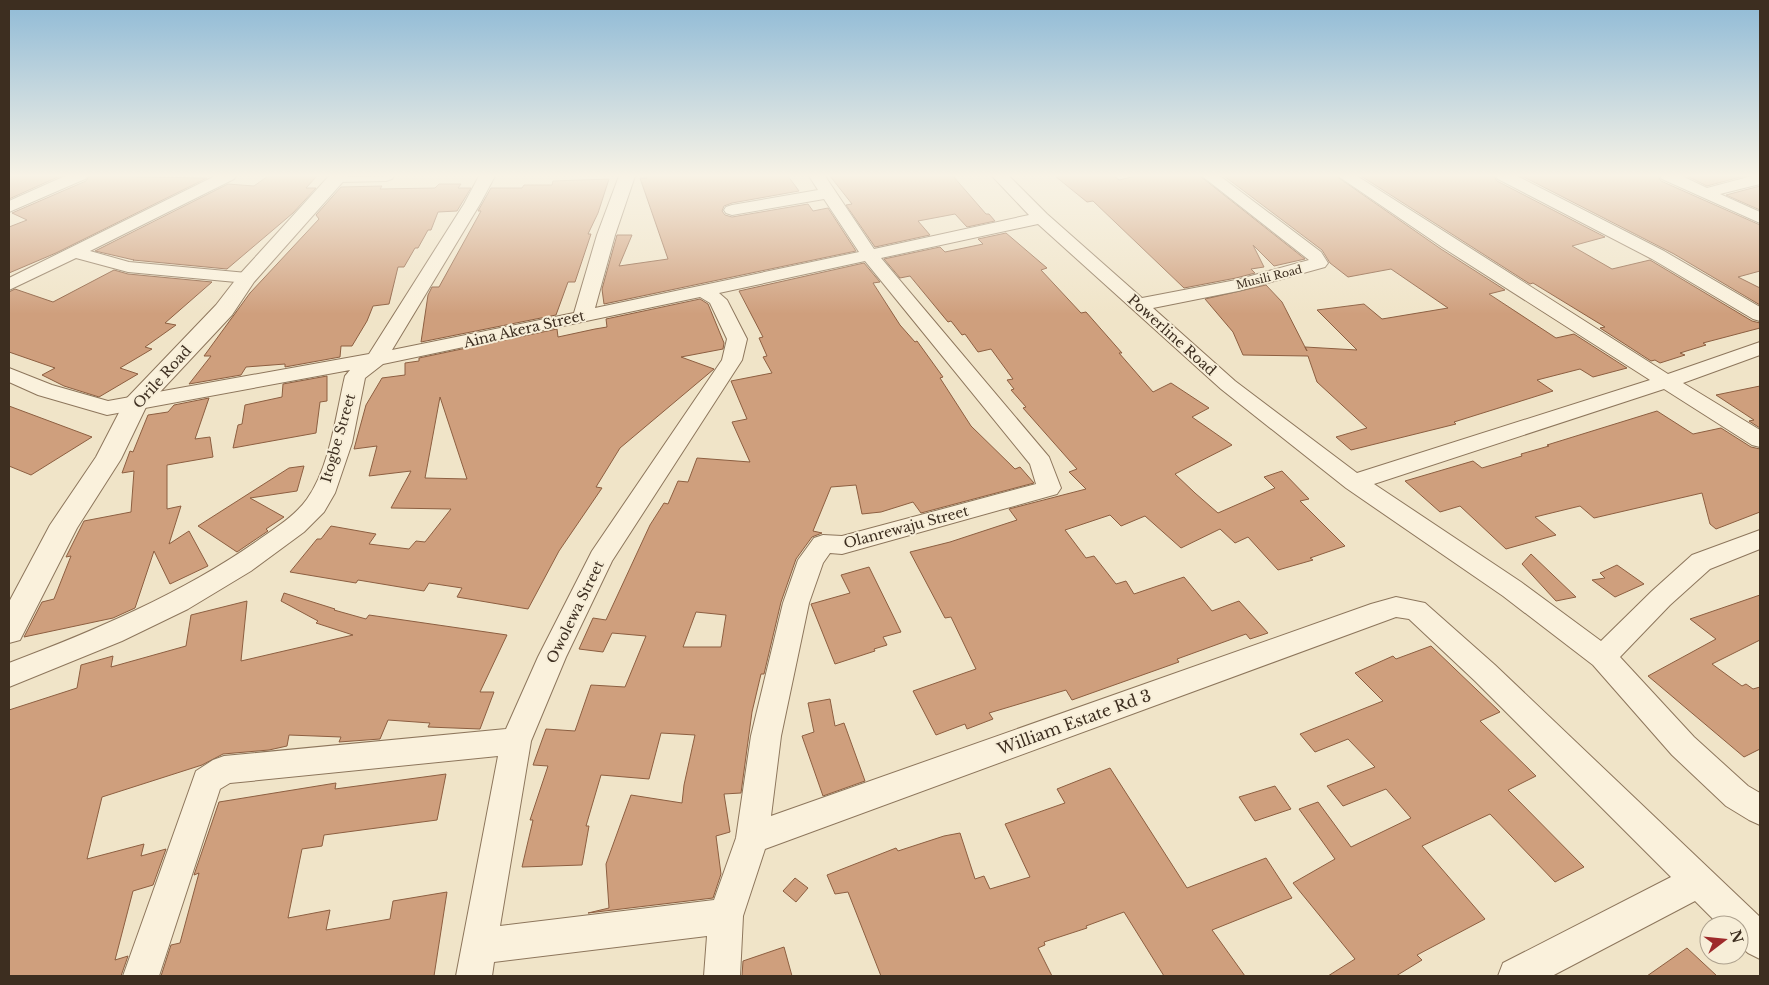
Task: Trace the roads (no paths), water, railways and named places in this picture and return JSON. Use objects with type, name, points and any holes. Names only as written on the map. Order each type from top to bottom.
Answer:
[{"type":"street","points":[[9,285],[137,222]]},
{"type":"street","name":"Orile Road","points":[[9,631],[64,525],[108,458],[136,404],[224,310],[247,278],[298,222]]},
{"type":"street","name":"Itogbe Street","points":[[9,675],[120,632],[198,592],[250,560],[292,528],[315,506],[328,482],[345,424],[355,376],[375,361],[461,222]]},
{"type":"street","points":[[582,316],[611,222]]},
{"type":"street","points":[[848,222],[870,256]]},
{"type":"street","name":"Aina Akera Street","points":[[9,374],[45,390],[107,408],[136,404],[248,382],[375,361],[1023,222]]},
{"type":"street","name":"Powerline Road","points":[[1045,222],[1228,385],[1354,482],[1512,589],[1603,657],[1682,746],[1737,796],[1760,810]]},
{"type":"street","name":"Musili Road","points":[[1138,305],[1238,285],[1311,267],[1319,263],[1314,256],[1270,222]]},
{"type":"street","points":[[1415,222],[1760,440]]},
{"type":"street","points":[[1594,222],[1658,255],[1760,315]]},
{"type":"street","points":[[76,253],[128,267],[247,278]]},
{"type":"street","name":"Olanrewaju Street","points":[[722,976],[726,916],[752,838],[766,736],[796,603],[811,560],[822,544],[842,545],[1049,488],[1041,462],[870,256]]},
{"type":"street","name":"Owolewa Street","points":[[477,961],[516,740],[552,657],[601,558],[732,360],[737,339],[718,300],[703,291]]},
{"type":"street","points":[[1354,482],[1666,382],[1760,348]]},
{"type":"street","points":[[1603,657],[1661,598],[1701,562],[1760,539]]},
{"type":"street","name":"William Estate Rd 3","points":[[752,838],[1380,610],[1396,607],[1416,610],[1478,667],[1698,881]]},
{"type":"street","points":[[141,976],[200,809],[207,781],[224,770],[516,740]]},
{"type":"street","points":[[1516,976],[1698,881],[1760,941]]},
{"type":"street","points":[[477,961],[726,916]]}]
